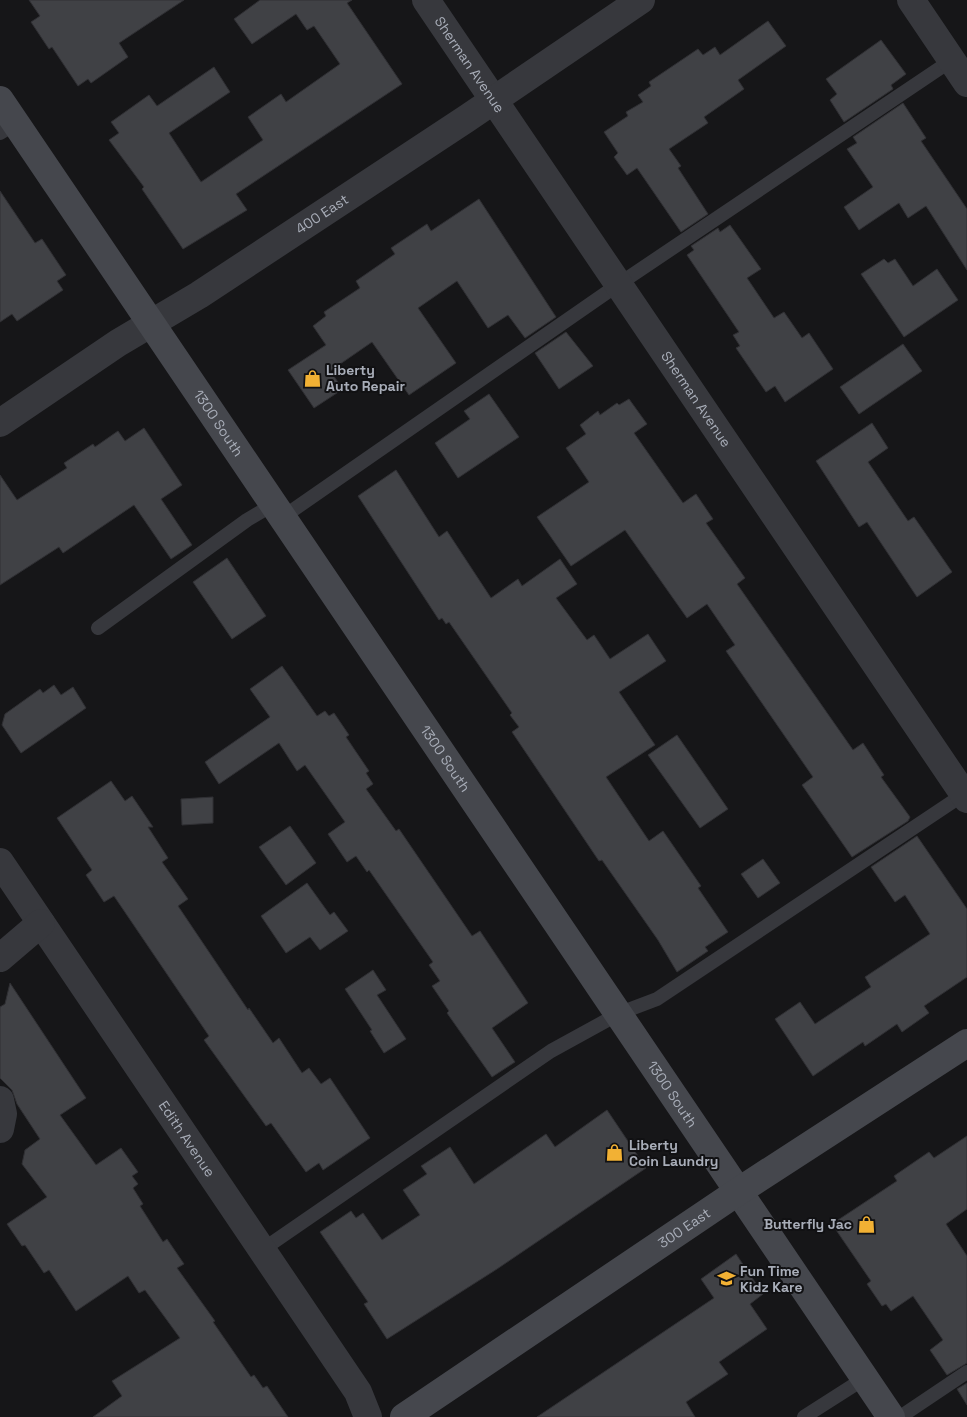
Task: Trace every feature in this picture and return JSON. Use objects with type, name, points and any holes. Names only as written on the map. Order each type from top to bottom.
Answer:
[{"type":"main road","name":"1300 South","points":[[0,100],[8,128],[151,323],[891,1417]]},
{"type":"main road","name":"300 East","points":[[404,1417],[739,1191],[967,1043]]},
{"type":"street","name":"Sherman Avenue","points":[[426,0],[966,795]]},
{"type":"street","name":"400 East","points":[[0,423],[151,323],[199,295],[494,100],[641,0]]},
{"type":"street","points":[[911,0],[967,83]]},
{"type":"street","name":"Edith Avenue","points":[[0,862],[358,1392],[368,1417]]},
{"type":"street","points":[[0,958],[41,923]]},
{"type":"street","points":[[0,1100],[3,1114],[0,1129]]},
{"type":"lane","points":[[98,628],[247,520],[279,511],[952,60]]},
{"type":"lane","points":[[262,1250],[551,1051],[620,1014],[657,999],[966,795]]},
{"type":"lane","points":[[900,1417],[967,1372]]},
{"type":"lane","points":[[804,1417],[865,1378]]},
{"type":"building","points":[[29,0],[184,0],[119,43],[128,57],[91,83],[88,79],[78,86],[52,47],[49,49],[31,22],[40,16]]},
{"type":"building","points":[[260,0],[352,0],[347,3],[402,84],[236,194],[247,210],[183,249],[142,189],[144,187],[109,140],[119,133],[111,122],[149,95],[157,106],[214,67],[230,92],[169,133],[201,182],[263,140],[248,117],[281,94],[286,102],[340,64],[314,26],[307,30],[296,14],[252,44],[234,19]]},
{"type":"building","points":[[768,21],[786,46],[738,80],[744,89],[704,117],[708,123],[669,149],[681,166],[678,168],[708,214],[681,232],[637,168],[627,175],[614,157],[618,153],[604,132],[628,116],[626,112],[643,102],[638,95],[651,86],[649,82],[698,49],[703,55],[715,47],[720,55]]},
{"type":"building","points":[[881,40],[906,74],[891,85],[893,89],[844,122],[830,100],[837,94],[826,79]]},
{"type":"building","points":[[903,103],[926,138],[921,141],[967,209],[967,270],[926,206],[908,218],[899,203],[859,230],[844,207],[873,187],[847,149],[857,143],[853,137]]},
{"type":"building","points":[[0,191],[35,243],[42,239],[66,275],[57,281],[63,290],[17,321],[12,314],[0,322]]},
{"type":"building","points":[[479,199],[556,317],[525,338],[508,315],[488,328],[457,281],[418,308],[456,363],[409,395],[372,342],[330,371],[343,389],[314,408],[288,370],[326,345],[313,326],[326,316],[324,312],[360,288],[356,281],[395,254],[391,248],[427,224],[431,231]]},
{"type":"building","points":[[730,225],[761,269],[747,278],[774,318],[784,312],[802,338],[809,333],[833,369],[785,402],[775,386],[766,392],[736,348],[740,346],[733,335],[739,332],[687,255],[694,250],[691,246],[718,228],[720,232]]},
{"type":"building","points":[[884,259],[888,263],[895,259],[913,286],[937,269],[958,300],[904,337],[861,274]]},
{"type":"building","points":[[566,332],[593,366],[559,389],[535,353]]},
{"type":"building","points":[[903,344],[922,371],[859,414],[840,387]]},
{"type":"building","points":[[489,394],[519,437],[458,478],[435,443],[470,419],[464,411]]},
{"type":"building","points":[[629,399],[647,424],[634,433],[683,503],[696,494],[713,519],[706,523],[745,578],[737,584],[853,750],[863,743],[884,775],[881,777],[910,817],[908,821],[852,857],[802,785],[813,777],[726,651],[735,645],[707,604],[687,618],[625,530],[571,566],[537,517],[589,482],[566,448],[586,434],[580,425],[598,411],[600,415],[617,403],[619,405]]},
{"type":"building","points":[[872,423],[888,448],[868,462],[908,521],[914,517],[952,572],[917,597],[867,522],[859,527],[816,461]]},
{"type":"building","points":[[144,428],[182,485],[161,499],[192,545],[171,559],[134,505],[63,553],[59,547],[0,585],[0,475],[17,500],[67,468],[64,463],[93,444],[95,447],[118,431],[125,441]]},
{"type":"building","points":[[396,470],[439,537],[447,531],[491,598],[518,579],[522,586],[560,559],[577,584],[556,598],[587,640],[594,635],[610,659],[648,634],[666,661],[619,692],[655,745],[606,777],[649,841],[663,831],[701,886],[698,888],[728,932],[705,947],[708,951],[677,972],[658,940],[602,860],[599,861],[512,732],[519,727],[510,715],[512,713],[449,622],[446,624],[442,618],[439,620],[358,496]]},
{"type":"building","points":[[227,558],[266,616],[232,639],[193,582]]},
{"type":"building","points":[[282,666],[317,716],[325,711],[329,716],[334,713],[349,735],[346,737],[369,771],[366,773],[373,784],[366,789],[396,831],[399,829],[472,936],[480,931],[528,1003],[492,1028],[515,1062],[492,1077],[447,1013],[449,1011],[432,986],[440,981],[429,965],[433,962],[369,870],[367,872],[356,856],[347,862],[328,834],[345,822],[305,765],[297,771],[279,743],[219,784],[205,762],[270,717],[250,689]]},
{"type":"building","points":[[54,685],[61,695],[73,687],[86,708],[21,753],[2,725],[5,714],[40,689],[43,693]]},
{"type":"building","points":[[677,735],[728,809],[700,828],[648,755]]},
{"type":"building","points":[[111,781],[125,801],[132,796],[153,827],[148,827],[168,858],[162,862],[188,899],[178,906],[248,1010],[249,1008],[273,1043],[279,1038],[302,1073],[309,1068],[321,1084],[330,1078],[370,1138],[323,1170],[319,1163],[306,1172],[271,1123],[266,1126],[204,1040],[209,1036],[114,896],[104,902],[86,875],[92,870],[57,818]]},
{"type":"building","points":[[213,797],[213,823],[182,825],[181,799]]},
{"type":"building","points":[[290,826],[316,863],[286,885],[259,847]]},
{"type":"building","points":[[917,836],[967,909],[967,977],[924,1006],[929,1013],[902,1032],[897,1024],[865,1046],[863,1042],[813,1076],[775,1019],[800,1002],[815,1024],[871,987],[865,977],[930,934],[905,895],[895,902],[871,867]]},
{"type":"building","points":[[763,859],[780,883],[758,898],[741,874]]},
{"type":"building","points":[[307,883],[330,915],[334,912],[348,931],[320,950],[310,937],[286,953],[261,916]]},
{"type":"building","points":[[373,970],[386,990],[377,995],[406,1039],[384,1053],[370,1031],[372,1030],[345,989]]},
{"type":"building","points":[[10,983],[86,1098],[60,1115],[96,1165],[121,1148],[138,1172],[132,1176],[138,1184],[133,1188],[143,1204],[140,1206],[163,1242],[167,1239],[184,1264],[177,1268],[215,1321],[213,1322],[251,1377],[254,1375],[263,1388],[267,1386],[288,1417],[93,1417],[122,1396],[112,1381],[180,1338],[145,1290],[139,1293],[128,1276],[76,1311],[49,1270],[44,1273],[25,1245],[22,1246],[7,1224],[47,1197],[22,1164],[25,1150],[40,1139],[17,1104],[12,1090],[0,1078],[0,1007],[5,1004]]},
{"type":"building","points":[[607,1110],[646,1168],[497,1269],[387,1339],[364,1304],[368,1302],[320,1232],[351,1211],[356,1218],[363,1213],[382,1240],[420,1215],[403,1190],[427,1174],[421,1166],[450,1147],[474,1184],[546,1134],[555,1147]]},
{"type":"building","points":[[967,1136],[967,1209],[946,1224],[967,1256],[967,1363],[947,1375],[930,1350],[943,1340],[913,1296],[891,1311],[886,1304],[882,1306],[867,1284],[871,1281],[832,1224],[897,1181],[894,1176],[929,1152],[934,1158]]},
{"type":"building","points":[[736,1254],[763,1294],[750,1304],[767,1329],[719,1362],[728,1374],[686,1402],[695,1417],[537,1417],[714,1298],[701,1279]]},
{"type":"building","points":[[967,1383],[967,1405],[957,1389]]},
{"type":"place","name":"Liberty Auto Repair","points":[[312,378]]},
{"type":"place","name":"Liberty Coin Laundry","points":[[615,1153]]},
{"type":"place","name":"Butterfly Jac","points":[[866,1224]]},
{"type":"place","name":"Fun Time Kidz Kare","points":[[726,1279]]}]
